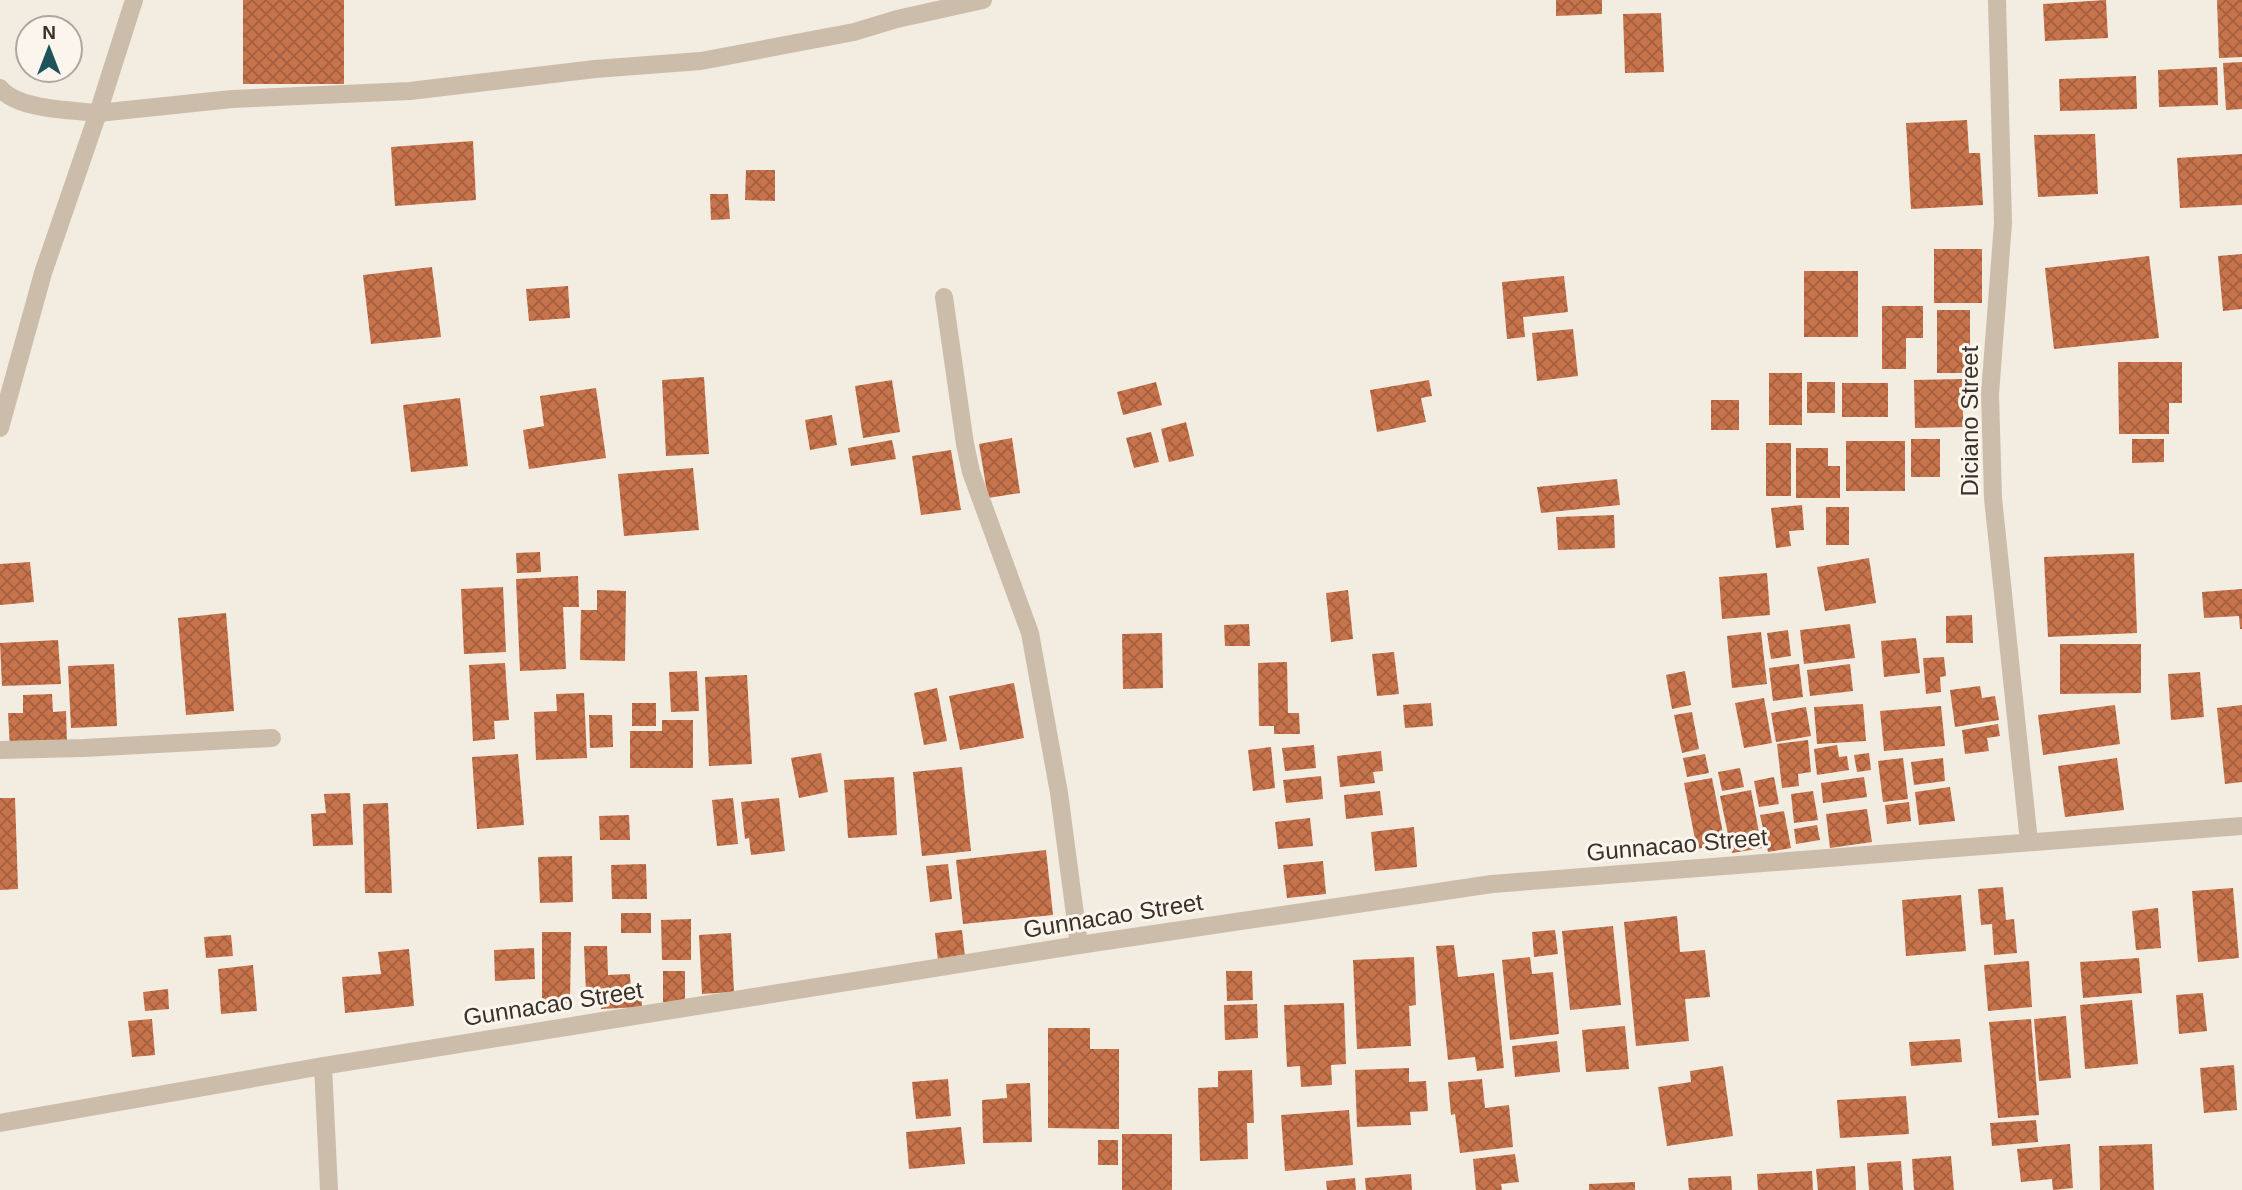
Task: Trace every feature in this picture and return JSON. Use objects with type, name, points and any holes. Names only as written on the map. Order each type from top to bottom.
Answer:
[{"type":"street","points":[[0,428],[43,273],[134,0]]},
{"type":"street","points":[[0,88],[5,94],[34,105],[98,113],[232,99],[410,91],[594,69],[701,61],[854,32],[897,19],[983,0]]},
{"type":"street","name":"Diciano Street","points":[[1997,0],[2003,223],[1990,394],[1993,498],[2029,842]]},
{"type":"street","points":[[944,297],[971,472],[1030,633],[1059,793],[1080,945]]},
{"type":"street","points":[[0,750],[272,737]]},
{"type":"street","name":"Gunnacao Street","points":[[0,1123],[323,1066],[1080,945],[1492,884],[2242,826]]},
{"type":"street","points":[[323,1066],[329,1190]]},
{"type":"building","points":[[243,0],[344,0],[344,84],[243,84]]},
{"type":"building","points":[[1556,0],[1602,0],[1602,14],[1556,16]]},
{"type":"building","points":[[2106,0],[2108,38],[2045,41],[2043,4]]},
{"type":"building","points":[[2217,0],[2242,0],[2242,57],[2219,58]]},
{"type":"building","points":[[1661,13],[1664,72],[1625,73],[1623,14]]},
{"type":"building","points":[[2242,62],[2242,109],[2226,110],[2223,63]]},
{"type":"building","points":[[2217,67],[2218,105],[2159,107],[2158,70]]},
{"type":"building","points":[[2136,76],[2137,109],[2060,111],[2059,79]]},
{"type":"building","points":[[1967,120],[1969,153],[1980,153],[1983,205],[1911,209],[1906,123]]},
{"type":"building","points":[[2095,134],[2098,194],[2038,197],[2034,135]]},
{"type":"building","points":[[473,141],[476,200],[395,206],[391,147]]},
{"type":"building","points":[[2242,154],[2242,205],[2180,208],[2177,158]]},
{"type":"building","points":[[746,170],[775,170],[775,201],[745,200]]},
{"type":"building","points":[[710,194],[728,194],[730,219],[711,220]]},
{"type":"building","points":[[1934,249],[1982,249],[1982,303],[1934,303]]},
{"type":"building","points":[[2242,254],[2242,309],[2223,311],[2218,256]]},
{"type":"building","points":[[2149,256],[2159,338],[2054,349],[2045,268]]},
{"type":"building","points":[[432,267],[441,337],[371,344],[363,275]]},
{"type":"building","points":[[1804,271],[1858,271],[1858,337],[1804,337]]},
{"type":"building","points":[[1564,276],[1568,312],[1523,317],[1525,337],[1507,339],[1502,282]]},
{"type":"building","points":[[568,286],[570,318],[529,321],[526,289]]},
{"type":"building","points":[[1882,306],[1923,306],[1923,338],[1906,338],[1906,369],[1882,369]]},
{"type":"building","points":[[1937,310],[1970,310],[1970,373],[1937,373]]},
{"type":"building","points":[[1573,329],[1578,376],[1537,381],[1532,333]]},
{"type":"building","points":[[2118,362],[2182,362],[2182,403],[2169,403],[2169,434],[2119,434]]},
{"type":"building","points":[[1769,373],[1802,373],[1802,425],[1769,425]]},
{"type":"building","points":[[704,377],[709,454],[666,456],[662,380]]},
{"type":"building","points":[[1963,379],[1963,427],[1915,428],[1914,380]]},
{"type":"building","points":[[892,380],[900,432],[863,438],[855,386]]},
{"type":"building","points":[[1429,380],[1432,396],[1421,398],[1426,422],[1377,432],[1370,390]]},
{"type":"building","points":[[1156,382],[1162,405],[1123,415],[1117,392]]},
{"type":"building","points":[[1807,382],[1835,382],[1835,413],[1807,413]]},
{"type":"building","points":[[1842,383],[1888,383],[1888,417],[1842,417]]},
{"type":"building","points":[[596,388],[606,458],[529,469],[523,430],[544,426],[540,396]]},
{"type":"building","points":[[460,398],[468,466],[411,472],[403,405]]},
{"type":"building","points":[[1711,400],[1739,400],[1739,430],[1711,430]]},
{"type":"building","points":[[832,415],[837,445],[810,450],[805,420]]},
{"type":"building","points":[[1186,422],[1194,456],[1169,462],[1161,429]]},
{"type":"building","points":[[1151,432],[1159,462],[1134,468],[1126,438]]},
{"type":"building","points":[[1012,438],[1020,493],[988,498],[979,444]]},
{"type":"building","points":[[1911,439],[1940,439],[1940,477],[1911,477]]},
{"type":"building","points":[[2132,439],[2164,439],[2164,462],[2132,463]]},
{"type":"building","points":[[892,440],[896,459],[851,466],[848,448]]},
{"type":"building","points":[[1846,441],[1905,441],[1905,491],[1846,491]]},
{"type":"building","points":[[1766,443],[1791,443],[1791,496],[1766,496]]},
{"type":"building","points":[[1796,448],[1828,448],[1828,466],[1840,466],[1840,498],[1796,498]]},
{"type":"building","points":[[951,450],[961,510],[921,515],[912,456]]},
{"type":"building","points":[[693,468],[699,530],[624,536],[618,474]]},
{"type":"building","points":[[1617,479],[1620,505],[1541,513],[1537,487]]},
{"type":"building","points":[[1802,505],[1804,530],[1789,531],[1791,546],[1776,548],[1771,508]]},
{"type":"building","points":[[1826,507],[1849,507],[1849,545],[1826,545]]},
{"type":"building","points":[[1614,515],[1615,548],[1558,550],[1556,517]]},
{"type":"building","points":[[540,552],[541,572],[517,573],[516,553]]},
{"type":"building","points":[[2134,553],[2137,633],[2048,637],[2044,557]]},
{"type":"building","points":[[1869,558],[1876,603],[1825,611],[1817,567]]},
{"type":"building","points":[[30,562],[34,602],[0,605],[0,564]]},
{"type":"building","points":[[1767,573],[1770,615],[1722,619],[1719,577]]},
{"type":"building","points":[[578,576],[579,607],[563,607],[566,669],[520,671],[516,579]]},
{"type":"building","points":[[503,587],[506,652],[464,654],[461,589]]},
{"type":"building","points":[[2242,589],[2242,629],[2239,616],[2204,618],[2202,592]]},
{"type":"building","points":[[597,590],[626,591],[625,661],[580,660],[581,610],[597,610]]},
{"type":"building","points":[[1348,590],[1353,639],[1331,642],[1326,593]]},
{"type":"building","points":[[226,613],[234,711],[186,715],[178,618]]},
{"type":"building","points":[[1972,615],[1973,643],[1946,643],[1946,616]]},
{"type":"building","points":[[1249,624],[1250,646],[1225,646],[1224,625]]},
{"type":"building","points":[[1850,624],[1855,658],[1804,664],[1800,630]]},
{"type":"building","points":[[1788,630],[1791,656],[1771,659],[1767,633]]},
{"type":"building","points":[[1761,632],[1767,684],[1732,688],[1727,636]]},
{"type":"building","points":[[1162,633],[1163,688],[1123,689],[1122,634]]},
{"type":"building","points":[[1916,638],[1920,673],[1884,677],[1881,641]]},
{"type":"building","points":[[58,640],[61,684],[2,686],[0,643]]},
{"type":"building","points":[[2060,644],[2141,644],[2141,693],[2060,694]]},
{"type":"building","points":[[1394,652],[1399,694],[1377,696],[1372,654]]},
{"type":"building","points":[[1944,657],[1946,676],[1940,677],[1941,692],[1926,694],[1923,658]]},
{"type":"building","points":[[1287,662],[1288,713],[1299,713],[1300,734],[1274,734],[1274,726],[1259,726],[1258,663]]},
{"type":"building","points":[[505,663],[509,720],[494,721],[495,739],[473,741],[469,665]]},
{"type":"building","points":[[114,664],[117,726],[71,728],[68,666]]},
{"type":"building","points":[[1799,664],[1803,697],[1773,701],[1769,668]]},
{"type":"building","points":[[1850,664],[1853,691],[1810,696],[1807,670]]},
{"type":"building","points":[[697,671],[699,711],[671,712],[669,672]]},
{"type":"building","points":[[1685,671],[1691,705],[1672,709],[1666,675]]},
{"type":"building","points":[[2200,672],[2204,717],[2171,720],[2168,674]]},
{"type":"building","points":[[747,675],[752,764],[709,766],[705,677]]},
{"type":"building","points":[[1014,683],[1024,738],[960,750],[949,696]]},
{"type":"building","points":[[1980,686],[1982,698],[1995,696],[1999,720],[1955,727],[1950,690]]},
{"type":"building","points":[[937,688],[947,741],[924,745],[914,693]]},
{"type":"building","points":[[584,693],[587,758],[536,760],[534,712],[557,711],[556,694]]},
{"type":"building","points":[[52,694],[53,712],[66,711],[67,745],[10,748],[8,713],[23,713],[23,695]]},
{"type":"building","points":[[1764,698],[1772,743],[1744,748],[1735,703]]},
{"type":"building","points":[[632,703],[656,703],[656,726],[632,726]]},
{"type":"building","points":[[1431,703],[1433,726],[1405,728],[1403,705]]},
{"type":"building","points":[[1863,704],[1866,741],[1817,744],[1814,707]]},
{"type":"building","points":[[2115,705],[2120,744],[2043,755],[2038,715]]},
{"type":"building","points":[[2242,705],[2242,782],[2225,784],[2217,708]]},
{"type":"building","points":[[1941,706],[1945,746],[1884,751],[1880,711]]},
{"type":"building","points":[[1806,707],[1811,736],[1776,742],[1771,713]]},
{"type":"building","points":[[1692,712],[1699,749],[1682,753],[1674,715]]},
{"type":"building","points":[[589,715],[612,715],[613,747],[590,748]]},
{"type":"building","points":[[662,720],[693,720],[693,768],[630,768],[630,731],[662,731]]},
{"type":"building","points":[[1998,724],[2000,736],[1987,738],[1989,751],[1965,754],[1962,730]]},
{"type":"building","points":[[1808,740],[1811,772],[1798,774],[1799,786],[1782,788],[1777,744]]},
{"type":"building","points":[[1314,745],[1316,768],[1285,771],[1282,748]]},
{"type":"building","points":[[1837,745],[1839,757],[1847,756],[1849,770],[1817,775],[1814,749]]},
{"type":"building","points":[[1271,747],[1275,788],[1253,791],[1248,750]]},
{"type":"building","points":[[1381,751],[1383,771],[1373,772],[1375,783],[1340,787],[1337,756]]},
{"type":"building","points":[[821,753],[828,792],[799,798],[791,758]]},
{"type":"building","points":[[1869,753],[1871,770],[1857,772],[1854,755]]},
{"type":"building","points":[[518,754],[524,825],[477,829],[472,757]]},
{"type":"building","points":[[1705,754],[1709,773],[1687,777],[1683,758]]},
{"type":"building","points":[[1903,758],[1908,799],[1883,802],[1878,761]]},
{"type":"building","points":[[1943,758],[1945,781],[1914,785],[1911,762]]},
{"type":"building","points":[[2117,758],[2124,810],[2065,817],[2058,766]]},
{"type":"building","points":[[962,767],[971,851],[922,856],[913,772]]},
{"type":"building","points":[[1740,768],[1744,787],[1722,791],[1718,772]]},
{"type":"building","points":[[1321,776],[1323,799],[1286,803],[1283,780]]},
{"type":"building","points":[[894,777],[897,835],[848,838],[844,780]]},
{"type":"building","points":[[1774,777],[1779,804],[1759,807],[1754,781]]},
{"type":"building","points":[[1864,777],[1867,797],[1823,803],[1821,783]]},
{"type":"building","points":[[1712,778],[1725,843],[1697,849],[1684,783]]},
{"type":"building","points":[[1950,787],[1955,821],[1919,825],[1915,792]]},
{"type":"building","points":[[1751,790],[1762,848],[1732,853],[1720,796]]},
{"type":"building","points":[[1380,791],[1383,815],[1346,819],[1344,795]]},
{"type":"building","points":[[1813,791],[1818,820],[1794,823],[1791,794]]},
{"type":"building","points":[[350,793],[353,845],[313,846],[311,814],[326,813],[324,794]]},
{"type":"building","points":[[0,798],[15,798],[18,889],[0,890]]},
{"type":"building","points":[[733,798],[738,844],[717,846],[712,800]]},
{"type":"building","points":[[779,798],[785,851],[751,855],[749,838],[745,839],[741,802]]},
{"type":"building","points":[[1909,802],[1911,821],[1887,824],[1885,805]]},
{"type":"building","points":[[388,803],[392,893],[365,893],[363,804]]},
{"type":"building","points":[[1867,809],[1872,842],[1830,848],[1826,814]]},
{"type":"building","points":[[1784,811],[1791,848],[1768,852],[1760,815]]},
{"type":"building","points":[[629,815],[630,840],[600,840],[599,816]]},
{"type":"building","points":[[1310,818],[1313,846],[1278,849],[1275,822]]},
{"type":"building","points":[[1817,825],[1820,840],[1796,844],[1794,829]]},
{"type":"building","points":[[1414,827],[1417,867],[1375,871],[1371,832]]},
{"type":"building","points":[[1046,850],[1053,915],[963,924],[956,860]]},
{"type":"building","points":[[572,856],[573,902],[540,903],[538,857]]},
{"type":"building","points":[[1323,861],[1326,894],[1287,898],[1283,865]]},
{"type":"building","points":[[646,864],[647,899],[612,899],[611,865]]},
{"type":"building","points":[[948,864],[952,899],[930,902],[926,866]]},
{"type":"building","points":[[2003,887],[2006,920],[2014,919],[2017,953],[1994,955],[1992,924],[1981,925],[1978,889]]},
{"type":"building","points":[[2233,888],[2239,958],[2198,962],[2192,891]]},
{"type":"building","points":[[1961,895],[1966,951],[1906,956],[1902,900]]},
{"type":"building","points":[[2158,908],[2161,948],[2136,950],[2132,911]]},
{"type":"building","points":[[621,913],[651,913],[651,933],[621,933]]},
{"type":"building","points":[[1677,916],[1680,952],[1705,950],[1710,997],[1685,999],[1689,1041],[1636,1046],[1624,922]]},
{"type":"building","points":[[691,919],[691,960],[662,960],[661,920]]},
{"type":"building","points":[[1613,926],[1621,1005],[1570,1010],[1562,931]]},
{"type":"building","points":[[962,930],[965,957],[938,960],[935,933]]},
{"type":"building","points":[[1555,930],[1558,954],[1534,957],[1532,932]]},
{"type":"building","points":[[542,932],[571,932],[570,1003],[542,1003]]},
{"type":"building","points":[[731,933],[734,992],[702,994],[699,935]]},
{"type":"building","points":[[231,935],[233,956],[206,958],[204,937]]},
{"type":"building","points":[[1454,945],[1458,977],[1494,973],[1504,1068],[1477,1071],[1475,1057],[1448,1060],[1436,946]]},
{"type":"building","points":[[584,946],[607,946],[608,975],[630,974],[631,993],[641,992],[642,1007],[601,1009],[601,992],[586,993]]},
{"type":"building","points":[[534,948],[535,979],[495,981],[494,950]]},
{"type":"building","points":[[409,949],[414,1006],[345,1013],[342,977],[381,974],[378,952]]},
{"type":"building","points":[[1414,957],[1416,1005],[1409,1006],[1411,1046],[1357,1049],[1353,960]]},
{"type":"building","points":[[1530,957],[1532,974],[1553,972],[1559,1034],[1510,1040],[1502,960]]},
{"type":"building","points":[[2139,958],[2142,993],[2083,998],[2080,962]]},
{"type":"building","points":[[2029,961],[2032,1007],[1988,1011],[1984,965]]},
{"type":"building","points":[[253,965],[257,1011],[221,1014],[218,969]]},
{"type":"building","points":[[663,971],[685,971],[685,1002],[663,1002]]},
{"type":"building","points":[[1226,971],[1252,971],[1253,1000],[1227,1001]]},
{"type":"building","points":[[168,989],[169,1009],[145,1011],[143,992]]},
{"type":"building","points":[[2203,993],[2207,1031],[2179,1034],[2176,995]]},
{"type":"building","points":[[2132,1000],[2138,1064],[2085,1069],[2080,1005]]},
{"type":"building","points":[[1344,1003],[1346,1064],[1331,1065],[1332,1085],[1301,1087],[1300,1066],[1287,1067],[1284,1005]]},
{"type":"building","points":[[1257,1004],[1258,1038],[1225,1040],[1224,1005]]},
{"type":"building","points":[[2066,1016],[2071,1078],[2039,1081],[2034,1019]]},
{"type":"building","points":[[152,1019],[155,1055],[132,1057],[128,1021]]},
{"type":"building","points":[[2031,1019],[2039,1115],[1998,1118],[1989,1022]]},
{"type":"building","points":[[1625,1026],[1629,1069],[1586,1072],[1582,1030]]},
{"type":"building","points":[[1048,1028],[1090,1028],[1090,1049],[1119,1049],[1119,1129],[1048,1128]]},
{"type":"building","points":[[1960,1039],[1962,1062],[1911,1066],[1909,1042]]},
{"type":"building","points":[[1557,1041],[1560,1072],[1515,1077],[1512,1046]]},
{"type":"building","points":[[2234,1065],[2237,1110],[2204,1113],[2200,1068]]},
{"type":"building","points":[[1723,1066],[1733,1136],[1667,1146],[1658,1087],[1691,1082],[1690,1071]]},
{"type":"building","points":[[1409,1068],[1409,1082],[1426,1081],[1428,1111],[1410,1112],[1411,1125],[1357,1127],[1355,1070]]},
{"type":"building","points":[[1252,1070],[1254,1123],[1247,1123],[1248,1159],[1200,1161],[1198,1088],[1218,1087],[1218,1071]]},
{"type":"building","points":[[948,1079],[951,1116],[916,1119],[912,1082]]},
{"type":"building","points":[[1482,1079],[1485,1108],[1509,1105],[1513,1147],[1460,1153],[1455,1114],[1451,1115],[1448,1082]]},
{"type":"building","points":[[1030,1083],[1032,1142],[983,1143],[982,1100],[1007,1098],[1006,1084]]},
{"type":"building","points":[[1906,1096],[1909,1134],[1840,1138],[1837,1100]]},
{"type":"building","points":[[1349,1110],[1353,1165],[1285,1171],[1281,1115]]},
{"type":"building","points":[[2036,1120],[2038,1142],[1992,1146],[1990,1123]]},
{"type":"building","points":[[961,1127],[965,1164],[909,1169],[906,1132]]},
{"type":"building","points":[[1122,1134],[1172,1134],[1172,1190],[1122,1190]]},
{"type":"building","points":[[1098,1140],[1118,1140],[1118,1165],[1098,1165]]},
{"type":"building","points":[[2070,1144],[2073,1188],[2053,1190],[2052,1179],[2021,1182],[2017,1149]]},
{"type":"building","points":[[2152,1144],[2154,1190],[2100,1190],[2099,1146]]},
{"type":"building","points":[[1515,1154],[1519,1182],[1501,1184],[1502,1190],[1476,1190],[1473,1159]]},
{"type":"building","points":[[1951,1156],[1954,1190],[1914,1190],[1912,1159]]},
{"type":"building","points":[[1901,1161],[1903,1190],[1869,1190],[1867,1163]]},
{"type":"building","points":[[1855,1166],[1856,1190],[1818,1190],[1816,1169]]},
{"type":"building","points":[[1812,1171],[1813,1190],[1758,1190],[1757,1174]]},
{"type":"building","points":[[1411,1174],[1412,1190],[1366,1190],[1365,1178]]},
{"type":"building","points":[[1731,1176],[1732,1190],[1689,1190],[1688,1178]]},
{"type":"building","points":[[1355,1178],[1356,1190],[1327,1190],[1326,1181]]},
{"type":"building","points":[[1635,1182],[1635,1190],[1589,1190],[1589,1184]]}]
